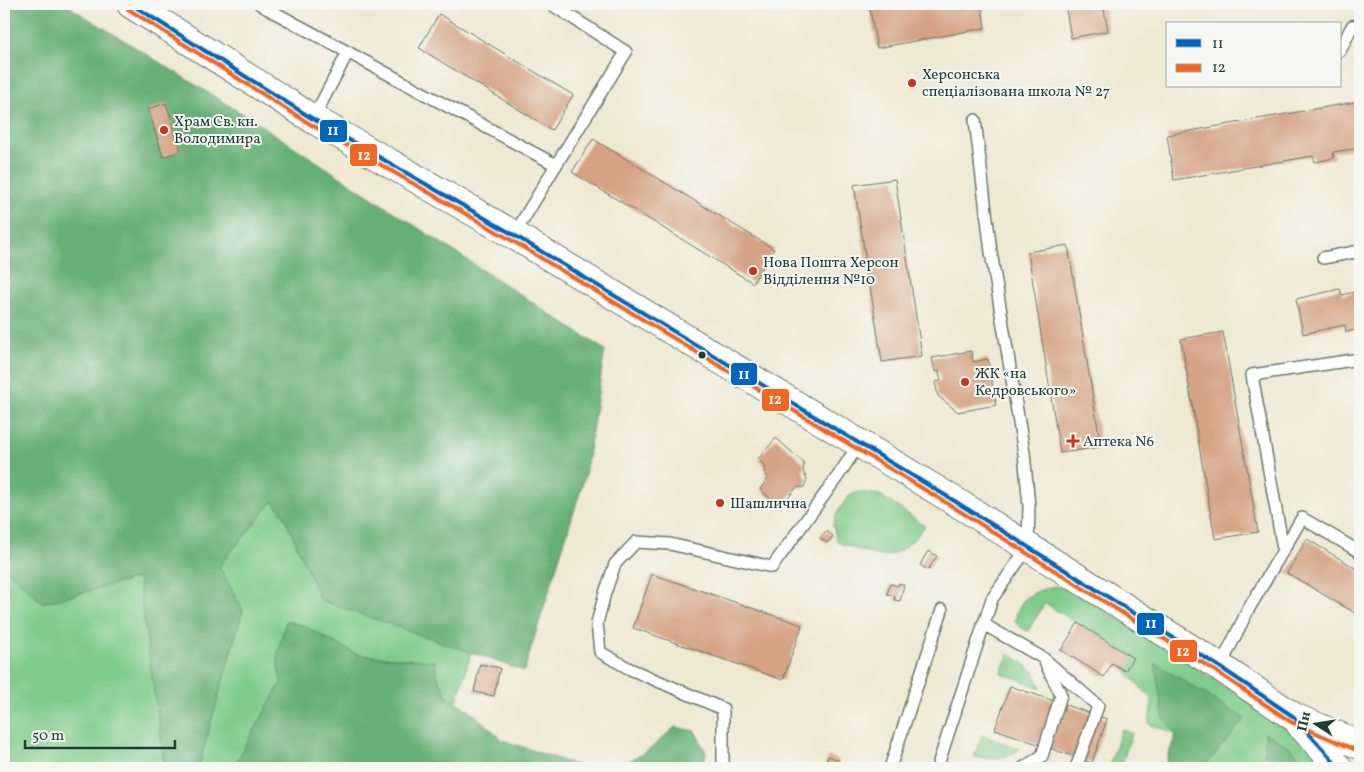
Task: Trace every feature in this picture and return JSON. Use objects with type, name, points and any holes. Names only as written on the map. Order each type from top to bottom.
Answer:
[{"type":"street","points":[[131,4],[313,119],[514,235],[953,500],[1220,667],[1294,717],[1360,745]]},
{"type":"street","points":[[1294,717],[1330,756],[1338,768]]},
{"type":"lane","points":[[260,4],[556,165]]},
{"type":"lane","points":[[514,235],[626,52],[551,4]]},
{"type":"lane","points":[[1342,47],[1352,26],[1360,25]]},
{"type":"lane","points":[[313,119],[348,52]]},
{"type":"lane","points":[[946,768],[937,768],[992,599],[1028,547],[1029,506],[1024,452],[991,252],[975,120]]},
{"type":"lane","points":[[1323,258],[1360,251]]},
{"type":"lane","points":[[1284,549],[1252,375],[1360,359]]},
{"type":"lane","points":[[723,768],[723,709],[630,670],[600,652],[597,623],[605,593],[616,564],[636,542],[670,544],[772,567],[859,444]]},
{"type":"lane","points":[[1220,667],[1248,610],[1302,518],[1360,552]]},
{"type":"lane","points":[[894,768],[891,765],[942,610]]},
{"type":"lane","points":[[983,624],[1043,658],[1098,706],[1076,768]]},
{"type":"lane","points":[[1023,768],[1042,756],[1061,695],[1043,658]]},
{"type":"green space","points":[[4,4],[65,4],[256,122],[605,350],[585,476],[524,671],[320,600],[284,515],[273,501],[219,566],[243,610],[199,765],[165,768],[138,578],[43,603],[4,567]]},
{"type":"green space","points":[[859,492],[880,495],[925,526],[907,546],[890,555],[874,555],[837,542],[833,525],[837,513],[849,495]]},
{"type":"green space","points":[[273,501],[284,515],[320,600],[471,652],[457,702],[446,695],[436,672],[435,661],[358,655],[304,626],[286,621],[277,657],[281,683],[233,768],[181,768],[199,765],[242,610],[219,566]]},
{"type":"green space","points":[[4,567],[43,603],[138,578],[165,768],[4,768]]},
{"type":"green space","points":[[1055,586],[1070,588],[1311,741],[1331,768],[1164,768],[1176,734],[1149,724],[1152,699],[1125,671],[1132,658],[1045,603],[1028,631],[1015,622],[1020,606],[1028,596]]},
{"type":"green space","points":[[286,621],[304,626],[358,655],[435,661],[436,672],[446,695],[473,713],[503,740],[584,768],[233,768],[281,683],[277,657]]},
{"type":"green space","points":[[1008,654],[1034,672],[1041,688],[1001,673]]},
{"type":"green space","points":[[1155,663],[1245,719],[1203,768],[1164,768],[1176,734],[1163,717]]},
{"type":"green space","points":[[675,727],[695,731],[706,752],[704,768],[616,768],[649,750]]},
{"type":"green space","points":[[1122,729],[1132,733],[1121,767],[1110,763]]},
{"type":"green space","points":[[1265,733],[1291,748],[1308,768],[1264,768]]},
{"type":"green space","points":[[982,735],[1020,749],[998,758],[974,757]]},
{"type":"building","points":[[869,4],[1003,5],[982,8],[985,28],[877,48]]},
{"type":"building","points":[[1065,4],[1103,4],[1108,31],[1071,38]]},
{"type":"building","points":[[439,14],[573,95],[552,130],[419,48]]},
{"type":"building","points":[[1355,102],[1356,110],[1360,110],[1360,148],[1333,152],[1334,158],[1315,162],[1313,156],[1174,180],[1167,135]]},
{"type":"building","name":"Храм Св. кн. Володимира","points":[[166,103],[181,151],[163,157],[148,109]]},
{"type":"building","points":[[593,139],[774,249],[753,283],[572,172]]},
{"type":"building","points":[[895,179],[922,356],[882,362],[854,185]]},
{"type":"building","points":[[1068,245],[1101,447],[1060,453],[1028,252]]},
{"type":"building","points":[[1340,289],[1342,295],[1360,291],[1360,329],[1346,332],[1345,325],[1303,334],[1296,299]]},
{"type":"building","points":[[1223,332],[1258,532],[1215,539],[1181,339]]},
{"type":"building","name":"ЖК «на Кедровського»","points":[[971,351],[973,362],[988,359],[996,405],[958,412],[938,396],[935,382],[941,381],[939,371],[935,372],[932,358]]},
{"type":"building","points":[[776,438],[804,463],[803,472],[807,479],[804,487],[797,487],[780,507],[760,489],[767,480],[764,465],[758,459]]},
{"type":"building","points":[[826,531],[833,536],[827,543],[820,538]]},
{"type":"building","points":[[1307,539],[1360,571],[1360,616],[1287,573]]},
{"type":"building","points":[[928,551],[937,556],[928,570],[920,565]]},
{"type":"building","points":[[652,574],[802,625],[783,680],[633,628]]},
{"type":"building","points":[[899,583],[904,585],[900,601],[894,600],[895,596],[887,594],[890,584],[898,586]]},
{"type":"building","points":[[1078,623],[1133,658],[1125,671],[1112,663],[1104,677],[1061,650]]},
{"type":"building","points":[[480,664],[500,668],[494,696],[474,692]]},
{"type":"building","points":[[1010,686],[1107,719],[1092,763],[995,729]]},
{"type":"building","points":[[828,756],[839,760],[836,768],[825,766]]},
{"type":"transit line","name":"11","points":[[131,4],[313,119],[514,235],[953,500],[1220,667],[1294,717],[1338,768]]},
{"type":"transit line","name":"12","points":[[128,9],[310,124],[511,240],[950,505],[1217,672],[1291,722],[1358,751]]},
{"type":"place","name":"Херсонська спеціалізована школа № 27","points":[[912,83]]},
{"type":"place","name":"Храм Св. кн. Володимира","points":[[164,130]]},
{"type":"place","name":"Нова Пошта Херсон Відділення №10","points":[[753,271]]},
{"type":"place","name":"ЖК «на Кедровського»","points":[[965,382]]},
{"type":"place","name":"Аптека N6","points":[[1073,441]]},
{"type":"place","name":"Шашлична","points":[[720,503]]}]
